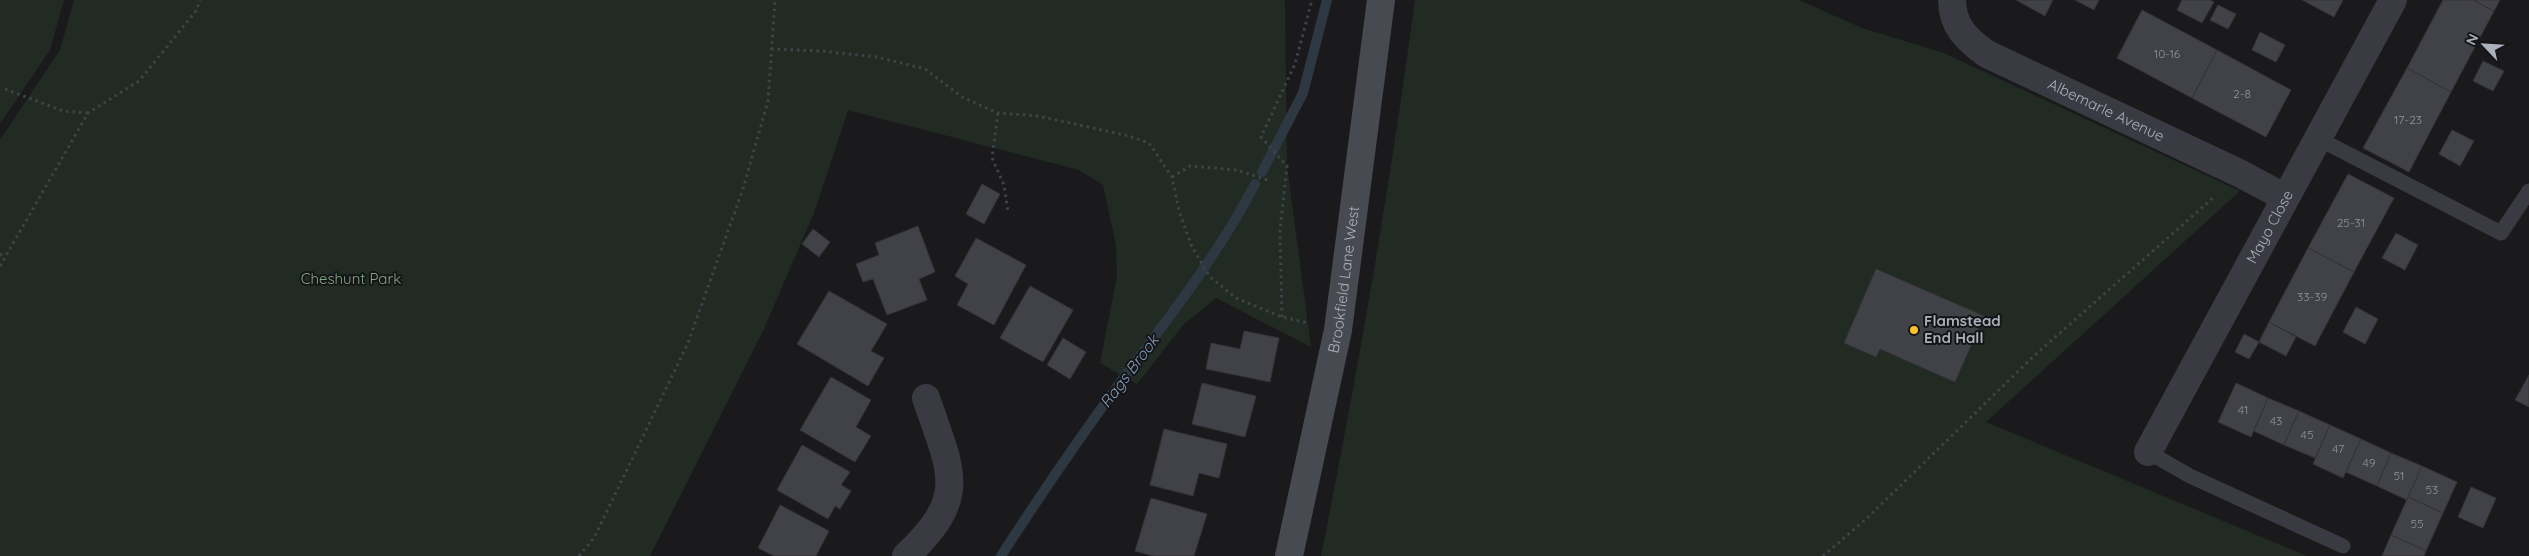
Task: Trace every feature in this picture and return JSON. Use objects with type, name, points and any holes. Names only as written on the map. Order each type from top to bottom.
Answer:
[{"type":"main road","name":"Brookfield Lane West","points":[[1289,556],[1338,330],[1381,0]]},
{"type":"street","name":"Albemarle Avenue","points":[[1952,0],[1960,30],[1987,54],[2241,174],[2284,197]]},
{"type":"street","name":"Mayo Close","points":[[2148,452],[2284,197],[2393,0]]},
{"type":"street","points":[[906,556],[927,536],[942,516],[948,499],[950,479],[947,460],[926,398]]},
{"type":"lane","points":[[2317,138],[2501,234],[2529,191]]},
{"type":"lane","points":[[2148,452],[2190,476],[2343,546]]},
{"type":"path","points":[[0,266],[88,113],[139,81],[196,11],[200,0]]},
{"type":"path","points":[[579,556],[594,538],[688,343],[748,171],[768,101],[775,0]]},
{"type":"path","points":[[1282,317],[1280,230],[1288,166],[1261,137],[1295,64],[1312,0]]},
{"type":"path","points":[[771,49],[822,51],[877,57],[924,69],[962,97],[998,112],[1038,116],[1129,136],[1149,143],[1172,176],[1179,211],[1192,247],[1210,277],[1236,298],[1282,317],[1338,330]]},
{"type":"path","points":[[5,89],[63,111],[88,113]]},
{"type":"path","points":[[998,112],[992,158],[1004,185],[1008,212]]},
{"type":"path","points":[[1172,176],[1190,166],[1236,170],[1270,181]]},
{"type":"path","points":[[1822,556],[1873,512],[2035,355],[2241,174]]},
{"type":"path","points":[[0,254],[5,258]]},
{"type":"green space","points":[[0,0],[64,0],[50,50],[0,124]]},
{"type":"green space","name":"Cheshunt Park","points":[[74,0],[1285,0],[1287,166],[1311,347],[1216,298],[1183,325],[1137,384],[1100,363],[1117,276],[1116,245],[1103,185],[1079,170],[848,110],[814,213],[764,329],[650,556],[0,556],[0,140],[60,50]]},
{"type":"green space","points":[[1415,0],[1799,0],[1862,28],[1944,53],[2240,191],[1986,422],[2307,556],[1321,556],[1372,279],[1395,140]]},
{"type":"building","points":[[2016,0],[2053,0],[2045,16]]},
{"type":"building","points":[[2075,0],[2099,0],[2094,10]]},
{"type":"building","points":[[2182,0],[2210,0],[2214,2],[2202,23],[2177,10]]},
{"type":"building","points":[[2302,0],[2343,0],[2334,17]]},
{"type":"building","points":[[2443,0],[2473,0],[2494,11],[2451,92],[2407,68]]},
{"type":"building","points":[[2473,0],[2500,0],[2494,11]]},
{"type":"building","points":[[2218,5],[2236,14],[2228,29],[2210,20]]},
{"type":"building","points":[[2142,10],[2217,50],[2192,98],[2117,58]]},
{"type":"building","points":[[2260,32],[2285,45],[2276,62],[2252,50]]},
{"type":"building","points":[[2217,50],[2291,90],[2266,137],[2192,98]]},
{"type":"building","points":[[2483,61],[2504,71],[2493,91],[2473,81]]},
{"type":"building","points":[[2407,68],[2451,92],[2409,172],[2363,148]]},
{"type":"building","points":[[2452,130],[2474,141],[2460,166],[2439,154]]},
{"type":"building","points":[[2348,174],[2394,198],[2354,272],[2308,248]]},
{"type":"building","points":[[982,184],[1000,194],[984,224],[966,214]]},
{"type":"building","points":[[918,226],[935,272],[919,279],[927,300],[887,315],[873,279],[863,282],[856,264],[879,255],[875,243]]},
{"type":"building","points":[[813,229],[830,242],[819,257],[802,244]]},
{"type":"building","points":[[2396,233],[2418,245],[2405,270],[2382,258]]},
{"type":"building","points":[[976,238],[1026,265],[994,325],[957,305],[968,284],[955,276]]},
{"type":"building","points":[[2308,248],[2354,272],[2315,346],[2269,322]]},
{"type":"building","name":"Flamstead End Hall","points":[[1876,269],[1984,316],[1955,382],[1880,349],[1876,357],[1844,343]]},
{"type":"building","points":[[1030,286],[1073,310],[1043,362],[1000,338]]},
{"type":"building","points":[[829,291],[887,324],[871,351],[884,358],[868,386],[797,344]]},
{"type":"building","points":[[2356,307],[2378,319],[2365,344],[2343,332]]},
{"type":"building","points":[[2269,322],[2296,337],[2286,356],[2259,342]]},
{"type":"building","points":[[1244,331],[1279,338],[1270,382],[1206,369],[1211,343],[1240,349]]},
{"type":"building","points":[[2244,334],[2259,342],[2249,359],[2235,352]]},
{"type":"building","points":[[1063,338],[1086,352],[1070,379],[1047,365]]},
{"type":"building","points":[[2529,375],[2529,407],[2515,400]]},
{"type":"building","points":[[831,377],[871,400],[856,427],[871,436],[855,462],[800,430]]},
{"type":"building","points":[[1202,383],[1256,396],[1245,437],[1192,424]]},
{"type":"building","points":[[2236,383],[2268,398],[2251,437],[2218,422]]},
{"type":"building","points":[[2268,398],[2299,411],[2284,445],[2254,431]]},
{"type":"building","points":[[2299,411],[2330,425],[2315,458],[2284,445]]},
{"type":"building","points":[[2330,425],[2361,439],[2343,478],[2313,464]]},
{"type":"building","points":[[1164,429],[1227,444],[1219,478],[1199,473],[1193,496],[1150,485]]},
{"type":"building","points":[[2361,439],[2391,453],[2377,486],[2346,472]]},
{"type":"building","points":[[802,445],[850,472],[841,485],[851,491],[840,509],[835,506],[828,519],[777,490]]},
{"type":"building","points":[[2391,453],[2422,466],[2407,500],[2377,486]]},
{"type":"building","points":[[2422,466],[2457,482],[2443,513],[2408,497]]},
{"type":"building","points":[[2471,487],[2496,498],[2483,528],[2458,517]]},
{"type":"building","points":[[2408,497],[2443,513],[2426,551],[2391,535]]},
{"type":"building","points":[[1151,498],[1207,514],[1194,556],[1153,556],[1135,551]]},
{"type":"building","points":[[780,505],[829,531],[816,556],[774,556],[758,548]]},
{"type":"building","points":[[2391,535],[2426,551],[2424,556],[2382,556]]},
{"type":"waterway","name":"Rags Brook","points":[[1262,172],[1303,93],[1327,0]]},
{"type":"waterway","name":"Rags Brook","points":[[1001,556],[1089,426],[1208,262],[1255,184]]},
{"type":"place","name":"Flamstead End Hall","points":[[1914,330]]}]
